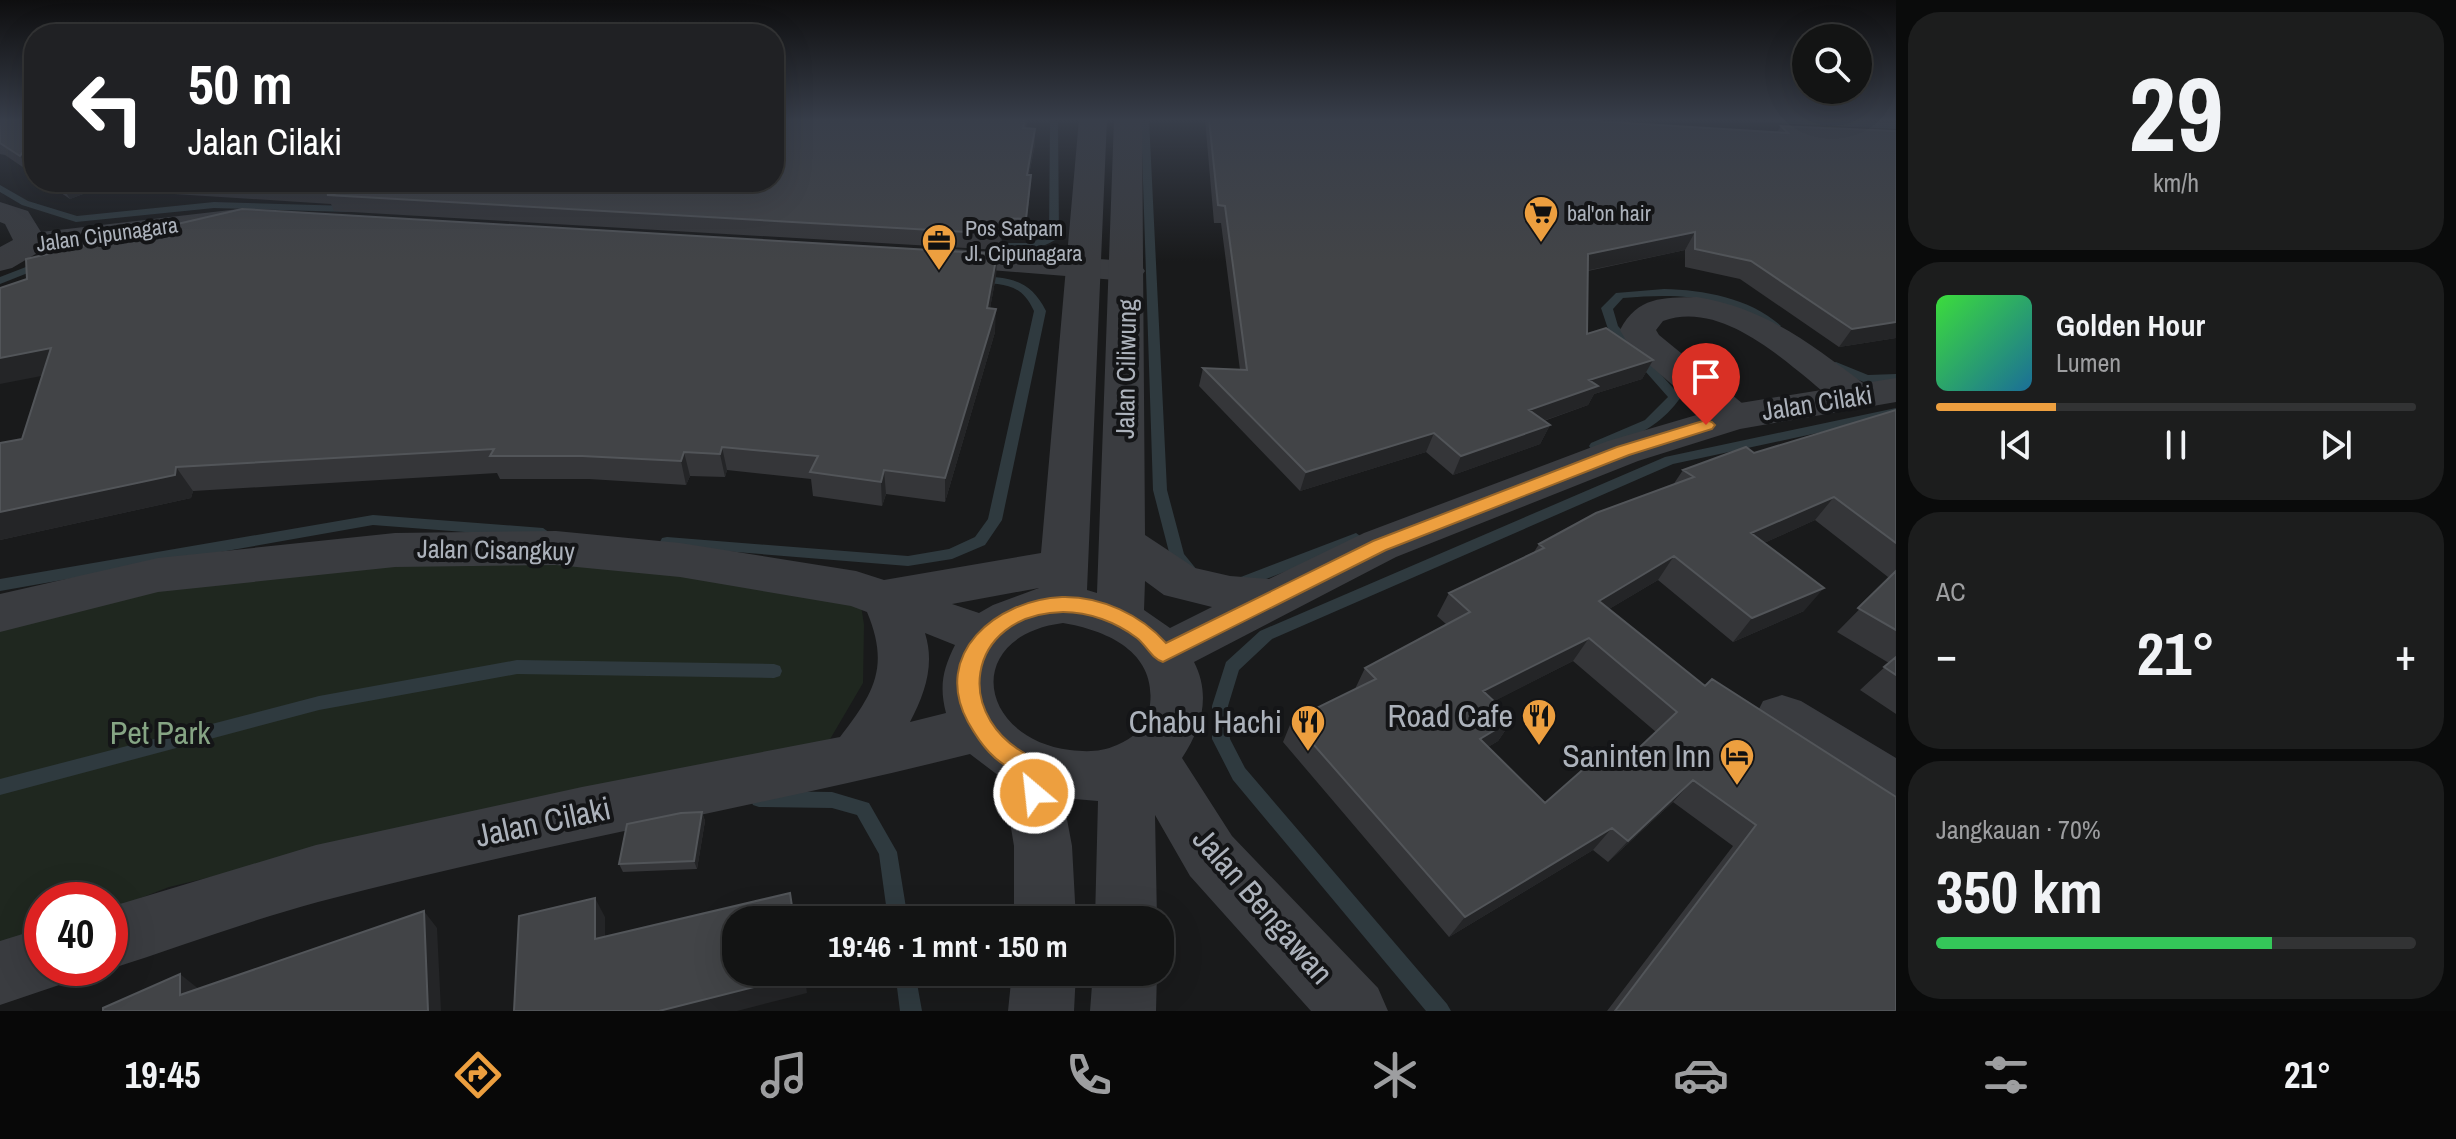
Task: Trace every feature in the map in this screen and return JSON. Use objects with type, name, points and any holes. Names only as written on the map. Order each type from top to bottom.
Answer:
[{"type":"street","name":"Jalan Ciliwung","points":[[1063,585],[1089,166]]},
{"type":"street","name":"Jalan Ciliwung","points":[[1120,618],[1128,166]]},
{"type":"street","points":[[0,211],[17,218],[31,243]]},
{"type":"street","name":"Jalan Cipunagara","points":[[0,261],[31,243],[231,217],[262,219]]},
{"type":"street","points":[[906,256],[1128,271]]},
{"type":"street","points":[[1734,417],[1644,341],[1638,330],[1643,319],[1652,311],[1690,306],[1717,309],[1743,318],[1765,329],[1853,395]]},
{"type":"street","name":"Jalan Cilaki","points":[[1163,654],[1380,545],[1623,451],[1734,417],[1896,390]]},
{"type":"street","points":[[1122,542],[1181,582],[1230,594],[1273,598]]},
{"type":"street","name":"Jalan Cisangkuy","points":[[0,613],[158,575],[395,550],[556,548],[680,560],[856,589],[987,636]]},
{"type":"street","points":[[857,758],[895,704],[904,677],[903,644],[886,598],[1063,585],[1092,608],[1120,618],[1145,633],[1163,654],[1176,680],[1178,707],[1169,734],[1138,761],[1101,776],[1045,773],[1014,760],[981,728],[969,704],[966,679],[973,656],[987,636],[1008,619],[1034,609],[1063,585]]},
{"type":"street","points":[[1782,717],[1896,788]]},
{"type":"street","name":"Jalan Cilaki","points":[[128,932],[316,874],[582,813],[857,758],[981,728]]},
{"type":"street","points":[[1127,906],[1138,761]]},
{"type":"street","name":"Jalan Bengawan","points":[[1138,761],[1211,856],[1355,1011]]},
{"type":"street","points":[[1029,767],[1043,846],[1045,906]]},
{"type":"street","points":[[0,973],[24,966]]},
{"type":"street","points":[[1041,1011],[1043,986]]},
{"type":"street","points":[[1123,1011],[1124,986]]},
{"type":"green space","name":"Pet Park","points":[[395,543],[550,555],[860,599],[864,625],[863,683],[829,741],[582,788],[169,887],[128,903],[128,882],[24,882],[24,944],[0,954],[0,617]]},
{"type":"building","points":[[784,166],[1029,166],[1027,175],[1031,175],[1026,219],[1004,218],[1001,234],[327,195],[341,192],[784,192]]},
{"type":"building","points":[[1214,166],[1896,166],[1896,322],[1852,329],[1751,261],[1695,249],[1695,232],[1588,254],[1587,334],[1606,328],[1653,360],[1589,380],[1598,386],[1529,410],[1550,425],[1461,456],[1434,433],[1306,472],[1203,368],[1247,370],[1225,206],[1218,205]]},
{"type":"building","points":[[242,209],[997,254],[987,308],[996,309],[945,478],[884,470],[881,482],[810,472],[818,456],[722,447],[720,454],[684,452],[681,461],[582,456],[490,456],[494,449],[176,467],[175,475],[0,512],[0,443],[22,439],[51,348],[0,358],[0,288],[27,279],[26,259]]},
{"type":"building","points":[[1896,410],[1896,543],[1834,497],[1751,533],[1824,588],[1752,618],[1674,556],[1599,601],[1705,686],[1712,679],[1896,797],[1896,1011],[1615,1011],[1756,825],[1693,780],[1628,841],[1612,828],[1465,917],[1292,720],[1376,679],[1365,668],[1470,612],[1449,593],[1544,548],[1539,544],[1596,513],[1694,477],[1683,470],[1746,447],[1754,453]],"holes":[[[1589,638],[1677,712],[1622,764],[1604,751],[1545,803],[1480,739],[1513,719],[1483,691]]]},
{"type":"building","points":[[1896,571],[1896,630],[1858,608]]},
{"type":"building","points":[[1896,657],[1896,675],[1884,667]]},
{"type":"building","points":[[702,812],[694,861],[619,864],[627,824]]},
{"type":"building","points":[[790,893],[792,906],[735,906]]},
{"type":"building","points":[[595,898],[595,939],[722,909],[722,986],[758,986],[659,1011],[514,1011],[519,916]]},
{"type":"building","points":[[424,911],[428,1011],[103,1011],[103,1008],[180,974],[180,995]]},
{"type":"waterway","points":[[982,246],[1028,247],[1054,237],[1054,166]]},
{"type":"waterway","points":[[1147,166],[1160,490],[1177,556],[1190,570]]},
{"type":"waterway","points":[[0,188],[25,203],[76,219],[214,205],[350,209]]},
{"type":"waterway","points":[[0,281],[44,263]]},
{"type":"waterway","points":[[667,542],[908,561],[952,554],[980,541],[995,520],[1040,311],[1023,288],[997,280],[976,279]]},
{"type":"waterway","points":[[1596,446],[1650,423],[1675,397],[1612,327],[1607,308],[1620,295],[1664,292],[1701,295],[1736,305],[1775,326]]},
{"type":"waterway","points":[[1836,366],[1866,379],[1896,378]]},
{"type":"waterway","points":[[1440,1011],[1239,774],[1221,739],[1220,706],[1232,667],[1266,635],[1670,460],[1896,412]]},
{"type":"waterway","points":[[0,585],[373,520],[543,533]]},
{"type":"waterway","points":[[1238,584],[1356,538]]},
{"type":"waterway","points":[[0,787],[319,703],[517,667],[774,671]]},
{"type":"waterway","points":[[759,799],[832,800],[863,809],[888,852],[896,906]]},
{"type":"waterway","points":[[907,986],[911,1011]]},
{"type":"place","name":"bal'on hair","points":[[1541,244]]},
{"type":"place","name":"Pos Satpam Jl. Cipunagara","points":[[939,272]]},
{"type":"place","name":"Road Cafe","points":[[1539,747]]},
{"type":"place","name":"Chabu Hachi","points":[[1308,753]]},
{"type":"place","name":"Saninten Inn","points":[[1737,787]]},
{"type":"route","points":[[1034,793],[1029,767],[1014,760],[989,739],[969,704],[966,679],[973,656],[987,636],[1008,619],[1034,609],[1063,605],[1092,608],[1120,618],[1145,633],[1163,654],[1380,545],[1623,451],[1706,425]]}]
